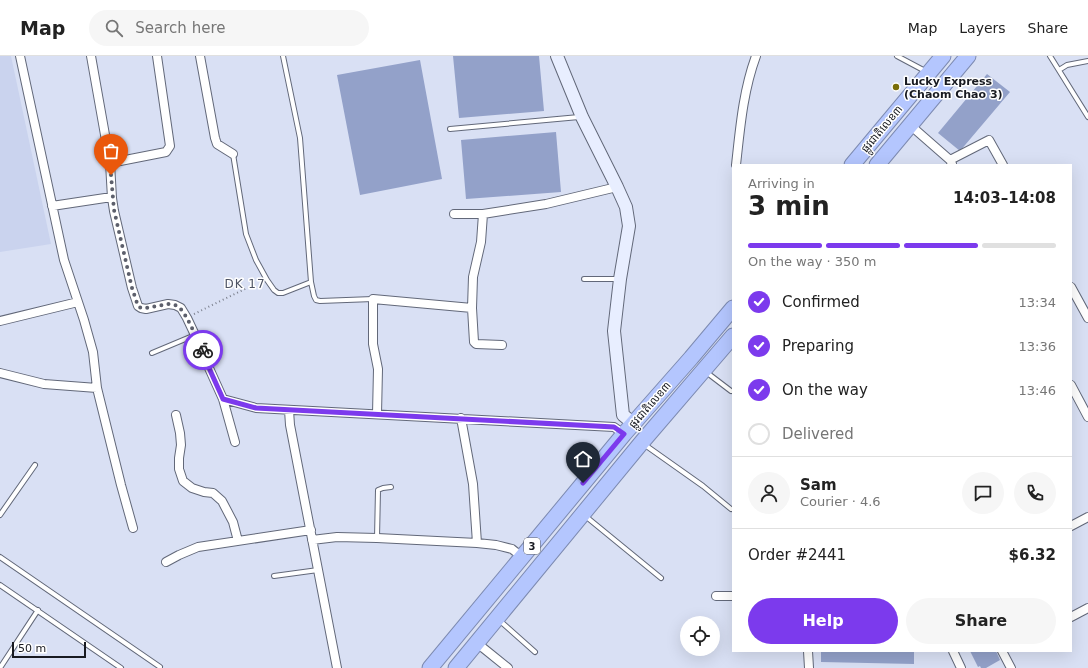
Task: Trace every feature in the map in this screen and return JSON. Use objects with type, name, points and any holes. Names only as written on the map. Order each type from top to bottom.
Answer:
[{"type":"highway","name":"ផ្លូវជាតិលេខ៣","points":[[853,164],[943,56]]},
{"type":"highway","name":"ផ្លូវជាតិលេខ៣","points":[[878,164],[968,56]]},
{"type":"highway","name":"ផ្លូវជាតិលេខ៣","points":[[430,668],[522,557],[624,425],[732,309]]},
{"type":"highway","name":"ផ្លូវជាតិលេខ៣","points":[[456,668],[642,442],[732,337]]},
{"type":"street","points":[[20,56],[64,260],[94,352],[97,388],[133,528]]},
{"type":"street","points":[[91,56],[110,163],[112,198],[132,288],[138,306],[141,308],[146,308],[168,304],[175,305],[180,308],[202,346],[209,368],[223,399],[235,442]]},
{"type":"street","points":[[110,163],[166,152],[170,146],[157,56]]},
{"type":"street","points":[[200,56],[214,138],[217,144],[233,154]]},
{"type":"street","points":[[223,399],[256,408],[624,425],[614,332],[620,280],[629,226],[626,207],[582,117],[557,56]]},
{"type":"street","points":[[736,164],[748,80],[756,56]]},
{"type":"street","points":[[910,125],[951,163],[988,140],[1002,164]]},
{"type":"street","points":[[454,214],[484,214],[546,204],[617,187]]},
{"type":"street","points":[[52,206],[112,198]]},
{"type":"street","points":[[484,214],[481,242],[473,277],[472,308],[474,342],[476,344],[502,345]]},
{"type":"street","points":[[1072,289],[1088,318]]},
{"type":"street","points":[[378,414],[378,369],[373,344],[373,299],[472,308]]},
{"type":"street","points":[[0,321],[78,302]]},
{"type":"street","points":[[0,373],[44,384],[97,388]]},
{"type":"street","points":[[1072,387],[1088,416]]},
{"type":"street","points":[[289,410],[290,425],[337,668]]},
{"type":"street","points":[[176,415],[181,445],[179,469],[183,481],[192,488],[213,493],[222,501],[233,522],[238,541]]},
{"type":"street","points":[[461,418],[473,484],[477,544]]},
{"type":"street","points":[[1072,525],[1088,517]]},
{"type":"street","points":[[166,562],[198,547],[311,530]]},
{"type":"street","points":[[312,540],[337,537],[477,544],[512,549],[522,557]]},
{"type":"street","points":[[716,596],[732,596]]},
{"type":"street","points":[[1072,616],[1088,608]]},
{"type":"street","points":[[477,643],[508,668]]},
{"type":"street","points":[[808,652],[808,668]]},
{"type":"street","points":[[953,652],[961,668]]},
{"type":"street","points":[[1005,652],[1011,668]]},
{"type":"lane","points":[[283,56],[300,138],[311,282],[314,296],[316,300],[320,301],[373,299]]},
{"type":"lane","points":[[897,56],[929,73]]},
{"type":"lane","points":[[1050,56],[1088,117]]},
{"type":"lane","points":[[1059,70],[1067,64],[1088,61]]},
{"type":"lane","points":[[450,129],[582,117]]},
{"type":"lane","points":[[233,154],[246,234],[256,260],[267,280],[278,293],[283,293],[311,282]]},
{"type":"lane","points":[[584,279],[620,280]]},
{"type":"lane","points":[[152,353],[195,335]]},
{"type":"lane","points":[[704,370],[731,391]]},
{"type":"lane","points":[[642,442],[703,486],[731,509]]},
{"type":"lane","points":[[0,515],[35,465]]},
{"type":"lane","points":[[377,538],[378,490],[391,487]]},
{"type":"lane","points":[[582,514],[661,578]]},
{"type":"lane","points":[[0,557],[160,667]]},
{"type":"lane","points":[[274,576],[318,570]]},
{"type":"lane","points":[[0,585],[121,668]]},
{"type":"lane","points":[[0,668],[38,610]]},
{"type":"lane","points":[[497,618],[535,652]]},
{"type":"path","points":[[187,318],[247,288]]},
{"type":"shaded area","points":[[0,56],[11,56],[51,244],[0,252]]},
{"type":"building","points":[[453,56],[539,56],[544,111],[459,118]]},
{"type":"building","points":[[420,60],[442,179],[360,195],[337,75]]},
{"type":"building","points":[[987,74],[1010,92],[960,151],[938,133]]},
{"type":"building","points":[[556,132],[561,192],[466,199],[461,140]]},
{"type":"building","points":[[821,652],[914,652],[914,664],[821,662]]},
{"type":"building","points":[[970,652],[996,652],[1000,660],[986,668],[981,668],[980,666],[978,667]]},
{"type":"way so far","points":[[111,175],[114,210],[132,288],[138,306],[141,308],[146,308],[168,304],[175,305],[180,308],[187,318],[203,350]]},
{"type":"place","name":"Lucky Express (Chaom Chao 3)","points":[[896,87]]},
{"type":"district","name":"DK 17","points":[[245,284]]},
{"type":"route","points":[[203,350],[209,368],[223,399],[256,408],[433,416],[614,427],[624,434],[583,483]]}]
